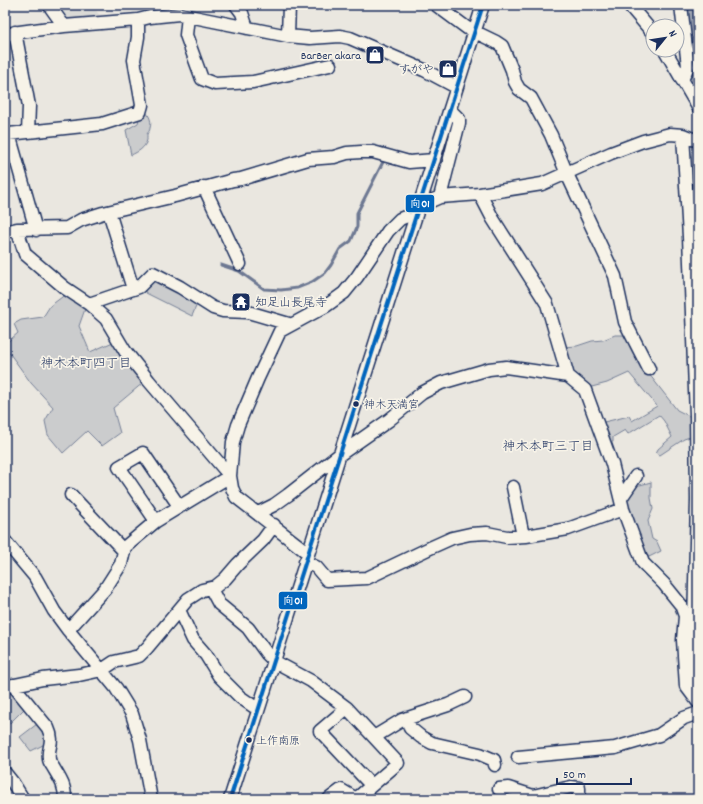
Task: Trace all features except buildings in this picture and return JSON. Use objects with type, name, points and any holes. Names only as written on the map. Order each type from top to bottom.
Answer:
[{"type":"street","points":[[49,5],[64,26]]},
{"type":"street","points":[[236,5],[242,13],[248,28]]},
{"type":"street","points":[[288,36],[289,5]]},
{"type":"street","points":[[436,5],[454,19],[502,46],[512,70],[515,82],[519,89],[531,98],[551,135],[567,174],[615,276],[625,322],[649,369]]},
{"type":"street","points":[[230,799],[483,5]]},
{"type":"street","points":[[629,5],[645,24]]},
{"type":"street","points":[[681,5],[688,66],[682,80]]},
{"type":"street","points":[[28,132],[29,106],[10,33],[64,26],[138,20],[150,17],[179,14],[288,36],[310,38],[340,36],[350,38],[418,67],[456,87]]},
{"type":"street","points":[[188,16],[186,35],[202,79],[216,84],[253,82],[330,66]]},
{"type":"street","points":[[36,230],[9,134],[102,124],[140,112],[142,105],[134,60],[138,37],[138,20]]},
{"type":"street","points":[[670,58],[698,107]]},
{"type":"street","points":[[450,110],[459,119],[459,123],[435,199],[480,194],[542,184],[643,141],[670,134],[683,135],[698,141]]},
{"type":"street","points":[[683,135],[689,237],[696,415],[697,536],[693,667],[698,701]]},
{"type":"street","points":[[5,232],[17,230],[67,228],[81,220],[103,213],[256,175],[308,159],[334,157],[347,153],[373,152],[409,162],[434,160]]},
{"type":"street","points":[[204,187],[240,264]]},
{"type":"street","points":[[480,194],[493,219],[546,304],[568,376]]},
{"type":"street","points":[[109,212],[133,289]]},
{"type":"street","points":[[404,217],[388,231],[357,277],[344,293],[326,306],[290,324],[280,331],[238,425],[233,442],[230,476],[232,488],[236,497],[274,525],[328,580],[367,578],[432,546],[452,538],[470,534],[487,533],[507,537],[523,536],[568,528],[622,504],[636,476]]},
{"type":"street","points":[[17,230],[25,254],[65,288],[89,304],[106,319],[124,351],[230,476]]},
{"type":"street","points":[[89,304],[139,287],[153,273],[180,287],[213,308],[223,311],[248,312],[290,324]]},
{"type":"street","points":[[258,513],[274,505],[389,420],[422,392],[442,383],[489,369],[506,367],[568,376],[585,390],[612,464],[622,504],[643,563],[664,584],[681,605],[684,616],[683,640],[686,686],[698,701]]},
{"type":"street","points":[[156,521],[119,467],[142,453],[179,506]]},
{"type":"street","points":[[68,630],[105,589],[121,564],[125,546],[156,521],[230,476]]},
{"type":"street","points":[[513,486],[523,536]]},
{"type":"street","points":[[71,495],[124,551]]},
{"type":"street","points":[[9,686],[102,670],[114,662],[139,656],[188,598],[202,590],[211,589],[225,579],[263,540],[274,525]]},
{"type":"street","points":[[5,541],[34,577],[54,611],[68,630],[116,688],[132,714],[140,740],[151,799]]},
{"type":"street","points":[[211,589],[219,604],[248,628],[274,661],[311,681],[347,708],[398,763],[356,799],[341,790],[329,799]]},
{"type":"street","points":[[179,610],[193,640],[206,655],[219,676],[240,697],[253,706],[259,708]]},
{"type":"street","points":[[9,686],[48,728],[51,734],[52,739],[49,760],[63,785],[65,790],[65,799]]},
{"type":"street","points":[[374,737],[407,718],[448,705],[465,697]]},
{"type":"street","points":[[347,708],[320,731],[371,785]]},
{"type":"street","points":[[518,757],[615,748],[659,736],[684,718],[698,713]]},
{"type":"street","points":[[407,718],[410,728],[421,737],[432,743],[480,754],[495,760]]},
{"type":"street","points":[[5,773],[23,799]]},
{"type":"street","points":[[499,789],[508,788],[534,796],[571,787],[579,788],[579,799]]},
{"type":"shaded area","points":[[52,5],[93,5],[102,20],[77,22],[60,17]]},
{"type":"shaded area","points":[[145,111],[151,121],[150,130],[147,134],[147,140],[141,149],[131,155],[126,130],[138,123],[139,119],[143,117]]},
{"type":"shaded area","points":[[158,280],[197,304],[192,316],[146,293],[143,288],[149,281]]},
{"type":"shaded area","points":[[66,294],[85,309],[79,326],[90,352],[113,342],[144,382],[113,408],[120,433],[102,446],[87,431],[63,453],[48,435],[45,421],[53,407],[31,383],[5,347],[5,344],[18,333],[14,324],[21,320],[43,317],[50,306]]},
{"type":"shaded area","points":[[615,335],[626,335],[642,365],[677,410],[693,418],[693,436],[684,439],[660,455],[656,453],[658,449],[672,437],[664,421],[659,415],[628,434],[625,430],[613,437],[613,442],[609,442],[603,426],[604,422],[629,416],[632,421],[657,406],[629,373],[607,383],[588,388],[576,378],[564,347],[577,346],[592,341],[603,340]]},
{"type":"shaded area","points":[[651,482],[653,509],[648,521],[652,539],[657,542],[661,551],[645,559],[624,501],[635,483],[640,485]]},
{"type":"shaded area","points":[[9,690],[24,709],[9,724],[5,719],[5,691]]},
{"type":"shaded area","points":[[37,724],[44,733],[46,741],[43,745],[31,751],[20,737]]},
{"type":"waterway","points":[[692,5],[696,36],[698,77]]},
{"type":"waterway","points":[[221,265],[239,271],[264,289],[281,290],[297,288],[312,282],[325,273],[340,249],[351,241],[357,227],[357,213],[384,160]]},
{"type":"transit line","name":"向01","points":[[230,799],[483,5]]},
{"type":"place","name":"BarBer akara","points":[[375,55]]},
{"type":"place","name":"すがや","points":[[448,69]]},
{"type":"place","name":"知足山長尾寺","points":[[241,302]]},
{"type":"place","name":"神木天満宮","points":[[356,404]]},
{"type":"place","name":"上作南原","points":[[249,740]]},
{"type":"district","name":"神木本町四丁目","points":[[86,362]]},
{"type":"district","name":"神木本町三丁目","points":[[548,445]]}]
